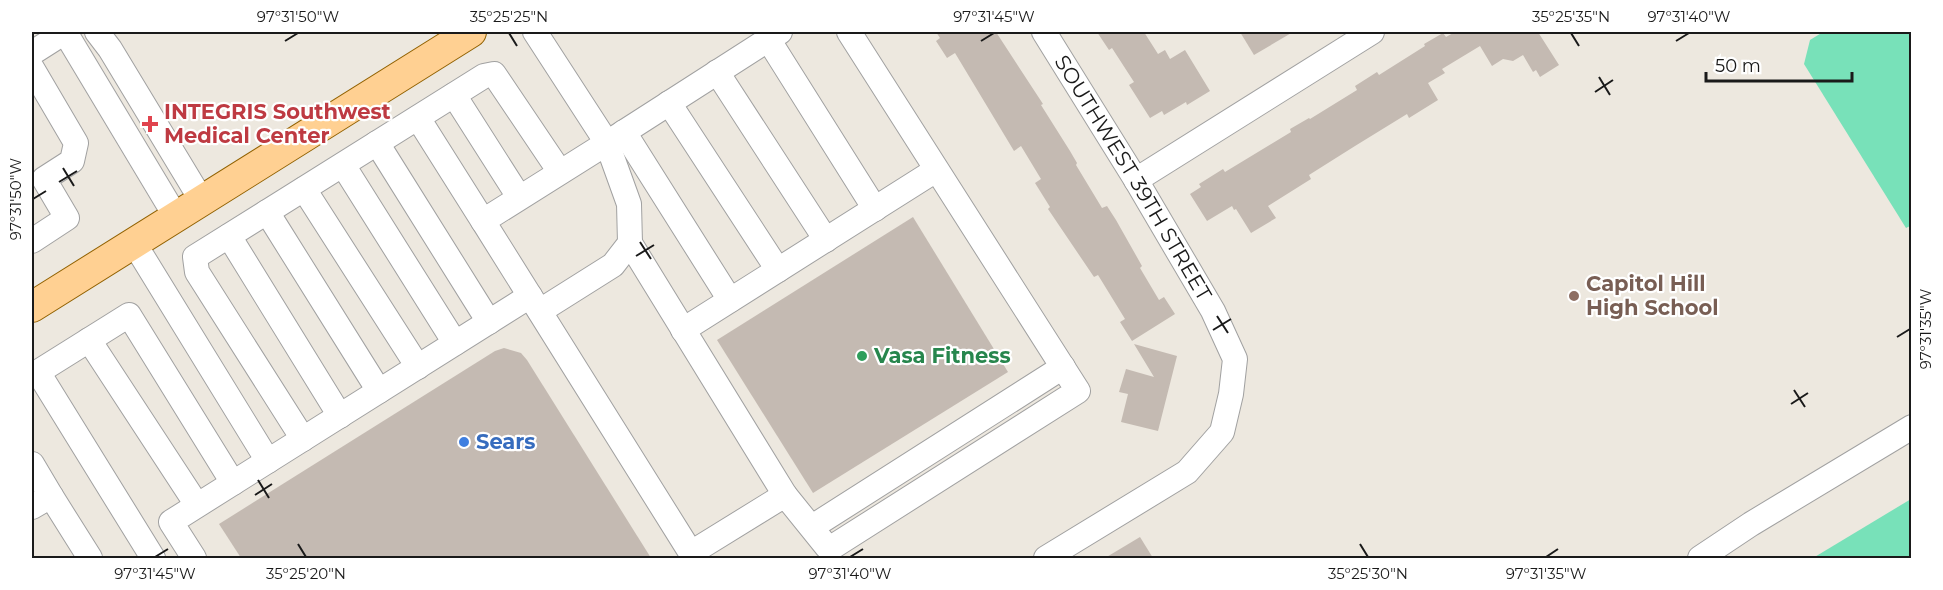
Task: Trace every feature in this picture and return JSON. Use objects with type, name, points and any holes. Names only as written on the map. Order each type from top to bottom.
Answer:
[{"type":"main road","points":[[32,307],[471,32]]},
{"type":"street","points":[[32,53],[65,32],[176,217]]},
{"type":"street","points":[[97,32],[110,49],[202,201]]},
{"type":"street","points":[[535,32],[615,138],[730,300]]},
{"type":"street","points":[[615,138],[629,204],[630,243],[784,495],[826,547],[834,546],[1078,391],[849,32]]},
{"type":"street","name":"SOUTHWEST 39TH STREET","points":[[1044,32],[1136,180],[1213,311],[1235,359],[1231,394],[1222,432],[1187,472],[1046,558]]},
{"type":"street","points":[[1136,180],[1372,32]]},
{"type":"street","points":[[483,221],[774,35],[875,209]]},
{"type":"street","points":[[32,68],[76,143],[72,161],[44,179],[67,218],[32,240]]},
{"type":"street","points":[[717,72],[826,240]]},
{"type":"street","points":[[303,439],[197,272],[195,257],[484,76],[494,74],[560,172]]},
{"type":"street","points":[[454,95],[519,197]]},
{"type":"street","points":[[669,103],[778,270]]},
{"type":"street","points":[[418,118],[692,556],[784,495]]},
{"type":"street","points":[[377,143],[489,322]]},
{"type":"street","points":[[343,165],[455,343]]},
{"type":"street","points":[[683,330],[936,170]]},
{"type":"street","points":[[304,189],[418,367]]},
{"type":"street","points":[[267,212],[379,391]]},
{"type":"street","points":[[229,236],[340,416]]},
{"type":"street","points":[[134,243],[268,461]]},
{"type":"street","points":[[194,558],[171,522],[489,322],[535,304],[613,265],[630,243]]},
{"type":"street","points":[[153,558],[35,374],[129,315],[233,483]]},
{"type":"street","points":[[89,340],[197,505]]},
{"type":"street","points":[[1700,558],[1751,524],[1911,427]]},
{"type":"street","points":[[32,464],[41,501],[90,558]]},
{"type":"green space","points":[[1823,32],[1911,32],[1912,225],[1906,228],[1804,64],[1810,40]]},
{"type":"green space","points":[[1911,499],[1911,558],[1813,558]]},
{"type":"building","points":[[936,32],[996,32],[1043,104],[1041,105],[1102,208],[1107,206],[1116,220],[1159,300],[1164,297],[1175,314],[1132,341],[1120,322],[1125,319],[1098,275],[1094,277],[1048,209],[1050,207],[1035,183],[1041,179],[1021,146],[1014,151],[955,53],[947,58],[936,41],[940,38]]},
{"type":"building","points":[[1097,32],[1144,32],[1158,54],[1165,50],[1170,59],[1185,50],[1210,91],[1187,105],[1186,102],[1164,115],[1162,111],[1150,118],[1129,85],[1134,82],[1112,48],[1109,50]]},
{"type":"building","points":[[1240,32],[1293,32],[1254,55]]},
{"type":"building","points":[[1455,32],[1538,32],[1559,65],[1540,77],[1536,70],[1533,72],[1523,55],[1513,61],[1503,59],[1492,66],[1480,46],[1442,69],[1445,73],[1428,83],[1438,100],[1409,118],[1407,114],[1355,146],[1309,175],[1311,179],[1268,206],[1276,218],[1251,233],[1232,206],[1207,221],[1190,194],[1201,187],[1199,184],[1223,169],[1225,172],[1291,132],[1290,129],[1357,90],[1355,86],[1377,72],[1379,75],[1425,46],[1424,44],[1443,33],[1446,37]]},
{"type":"building","name":"Vasa Fitness","points":[[913,217],[1008,372],[813,493],[717,340]]},
{"type":"building","points":[[1134,344],[1177,356],[1158,431],[1121,422],[1128,394],[1119,392],[1126,369],[1154,377]]},
{"type":"building","name":"Sears","points":[[504,348],[521,353],[527,360],[651,558],[241,558],[219,524],[495,351]]},
{"type":"building","points":[[1140,537],[1153,558],[1105,558]]},
{"type":"place","name":"INTEGRIS Southwest Medical Center","points":[[150,124]]},
{"type":"place","name":"Capitol Hill High School","points":[[1574,296]]},
{"type":"place","name":"Vasa Fitness","points":[[862,356]]},
{"type":"place","name":"Sears","points":[[464,442]]}]
